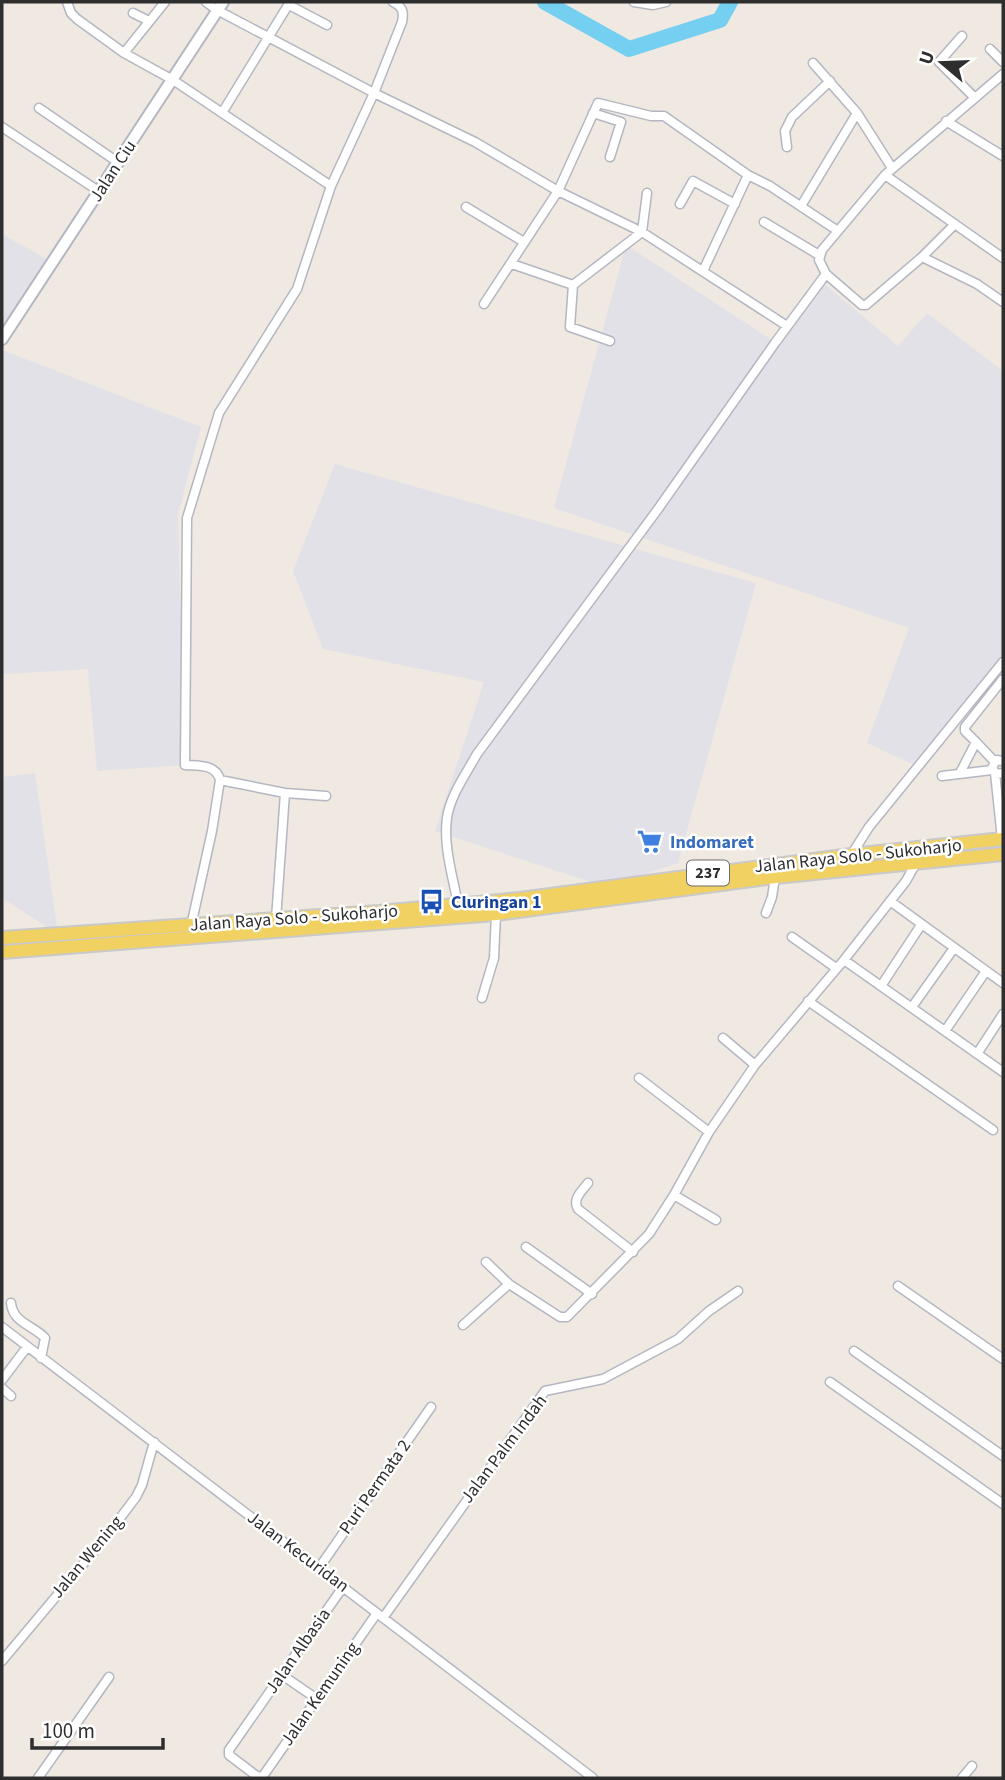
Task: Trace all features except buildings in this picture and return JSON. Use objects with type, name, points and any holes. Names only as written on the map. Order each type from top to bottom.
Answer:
[{"type":"main road","name":"Jalan Raya Solo - Sukoharjo","points":[[413,915],[458,905],[533,898],[851,855],[1003,839]]},
{"type":"main road","name":"Jalan Raya Solo - Sukoharjo","points":[[2,952],[413,915],[496,914],[775,877],[1003,853]]},
{"type":"main road","name":"Jalan Raya Solo - Sukoharjo","points":[[2,939],[276,919],[379,918]]},
{"type":"street","points":[[67,2],[71,13],[77,19],[124,53],[173,80],[331,186]]},
{"type":"street","points":[[124,53],[165,2]]},
{"type":"street","points":[[206,2],[220,6],[269,38],[475,142],[558,191],[642,232],[787,326]]},
{"type":"street","points":[[191,926],[220,780],[212,768],[185,765],[187,518],[219,413],[297,289],[331,186],[374,93],[402,22],[404,13],[401,7],[393,2]]},
{"type":"street","points":[[634,2],[653,5],[666,2]]},
{"type":"street","points":[[222,113],[289,3],[327,25]]},
{"type":"street","name":"Jalan Ciu","points":[[2,339],[220,6]]},
{"type":"street","points":[[133,13],[149,21]]},
{"type":"street","points":[[962,36],[939,62],[974,97]]},
{"type":"street","points":[[990,48],[1003,62]]},
{"type":"street","points":[[813,63],[857,113],[892,168]]},
{"type":"street","points":[[955,224],[922,257],[865,305],[826,274],[820,265],[819,255],[885,175],[1003,74]]},
{"type":"street","points":[[787,147],[785,131],[792,117],[830,82]]},
{"type":"street","points":[[484,304],[558,191],[598,103],[651,116],[664,116],[748,175],[770,186],[838,231]]},
{"type":"street","points":[[39,108],[118,163]]},
{"type":"street","points":[[593,113],[621,122],[610,157]]},
{"type":"street","points":[[801,206],[857,113]]},
{"type":"street","points":[[946,121],[1003,156]]},
{"type":"street","points":[[2,127],[100,192]]},
{"type":"street","points":[[703,271],[748,175]]},
{"type":"street","points":[[885,175],[1003,258]]},
{"type":"street","points":[[680,204],[693,181],[736,204]]},
{"type":"street","points":[[610,341],[570,327],[573,285],[642,232],[647,192]]},
{"type":"street","points":[[466,207],[524,242]]},
{"type":"street","points":[[764,222],[819,255]]},
{"type":"street","points":[[922,257],[977,285],[1003,302]]},
{"type":"street","points":[[512,264],[573,285]]},
{"type":"street","points":[[458,905],[446,837],[447,819],[463,779],[477,754],[659,509],[826,274]]},
{"type":"street","points":[[847,869],[851,855],[869,828],[1003,662]]},
{"type":"street","points":[[1003,680],[965,727],[965,731],[999,770],[1003,839]]},
{"type":"street","points":[[960,773],[975,742]]},
{"type":"street","points":[[942,776],[999,770]]},
{"type":"street","points":[[220,780],[285,793],[326,796]]},
{"type":"street","points":[[276,919],[285,793]]},
{"type":"street","points":[[486,1262],[509,1284],[568,1318],[649,1234],[709,1132],[755,1065],[844,960],[906,881],[916,863],[917,849]]},
{"type":"street","points":[[766,913],[775,877]]},
{"type":"street","points":[[890,901],[1003,984]]},
{"type":"street","points":[[482,998],[494,958],[496,914]]},
{"type":"street","points":[[881,986],[921,925]]},
{"type":"street","points":[[792,937],[836,968]]},
{"type":"street","points":[[912,1007],[954,948]]},
{"type":"street","points":[[844,960],[1003,1072]]},
{"type":"street","points":[[945,1031],[986,971]]},
{"type":"street","points":[[808,1001],[993,1130]]},
{"type":"street","points":[[977,1054],[1003,1014]]},
{"type":"street","points":[[723,1038],[755,1065]]},
{"type":"street","points":[[639,1078],[709,1132]]},
{"type":"street","points":[[588,1183],[576,1198],[578,1209],[633,1252]]},
{"type":"street","points":[[674,1195],[716,1220]]},
{"type":"street","points":[[526,1247],[592,1294]]},
{"type":"street","points":[[463,1325],[509,1284]]},
{"type":"street","points":[[898,1286],[1003,1359]]},
{"type":"street","name":"Jalan Palm Indah","points":[[380,1615],[545,1391],[603,1379],[678,1339],[709,1311],[738,1291]]},
{"type":"street","points":[[12,1303],[12,1311],[17,1318],[45,1338],[41,1358]]},
{"type":"street","name":"Jalan Kecuridan","points":[[2,1327],[593,1778]]},
{"type":"street","points":[[2,1380],[27,1347]]},
{"type":"street","points":[[854,1351],[1003,1456]]},
{"type":"street","points":[[830,1382],[1003,1504]]},
{"type":"street","points":[[2,1388],[12,1396]]},
{"type":"street","name":"Puri Permata 2","points":[[319,1568],[431,1407]]},
{"type":"street","name":"Jalan Wening","points":[[2,1661],[136,1497],[154,1442]]},
{"type":"street","name":"Jalan Albasia","points":[[263,1776],[258,1777],[229,1755],[229,1750],[343,1587]]},
{"type":"street","name":"Jalan Kemuning","points":[[263,1776],[380,1615]]},
{"type":"street","points":[[282,1675],[317,1699]]},
{"type":"street","points":[[38,1778],[108,1677]]},
{"type":"street","points":[[962,1778],[972,1766]]},
{"type":"shaded area","points":[[2,234],[52,262],[2,338]]},
{"type":"shaded area","points":[[626,245],[775,342],[821,281],[898,346],[927,313],[1003,371],[1003,662],[919,767],[867,743],[909,628],[554,508]]},
{"type":"shaded area","points":[[2,350],[201,427],[178,515],[185,765],[97,771],[88,669],[6,674],[2,672]]},
{"type":"shaded area","points":[[335,464],[756,583],[678,863],[606,887],[435,831],[484,682],[323,649],[293,571]]},
{"type":"shaded area","points":[[35,773],[58,934],[2,898],[2,777]]},
{"type":"waterway","points":[[545,2],[629,49],[720,20],[730,2]]},
{"type":"place","name":"Indomaret","points":[[650,842]]},
{"type":"place","name":"Cluringan 1","points":[[431,902]]}]
